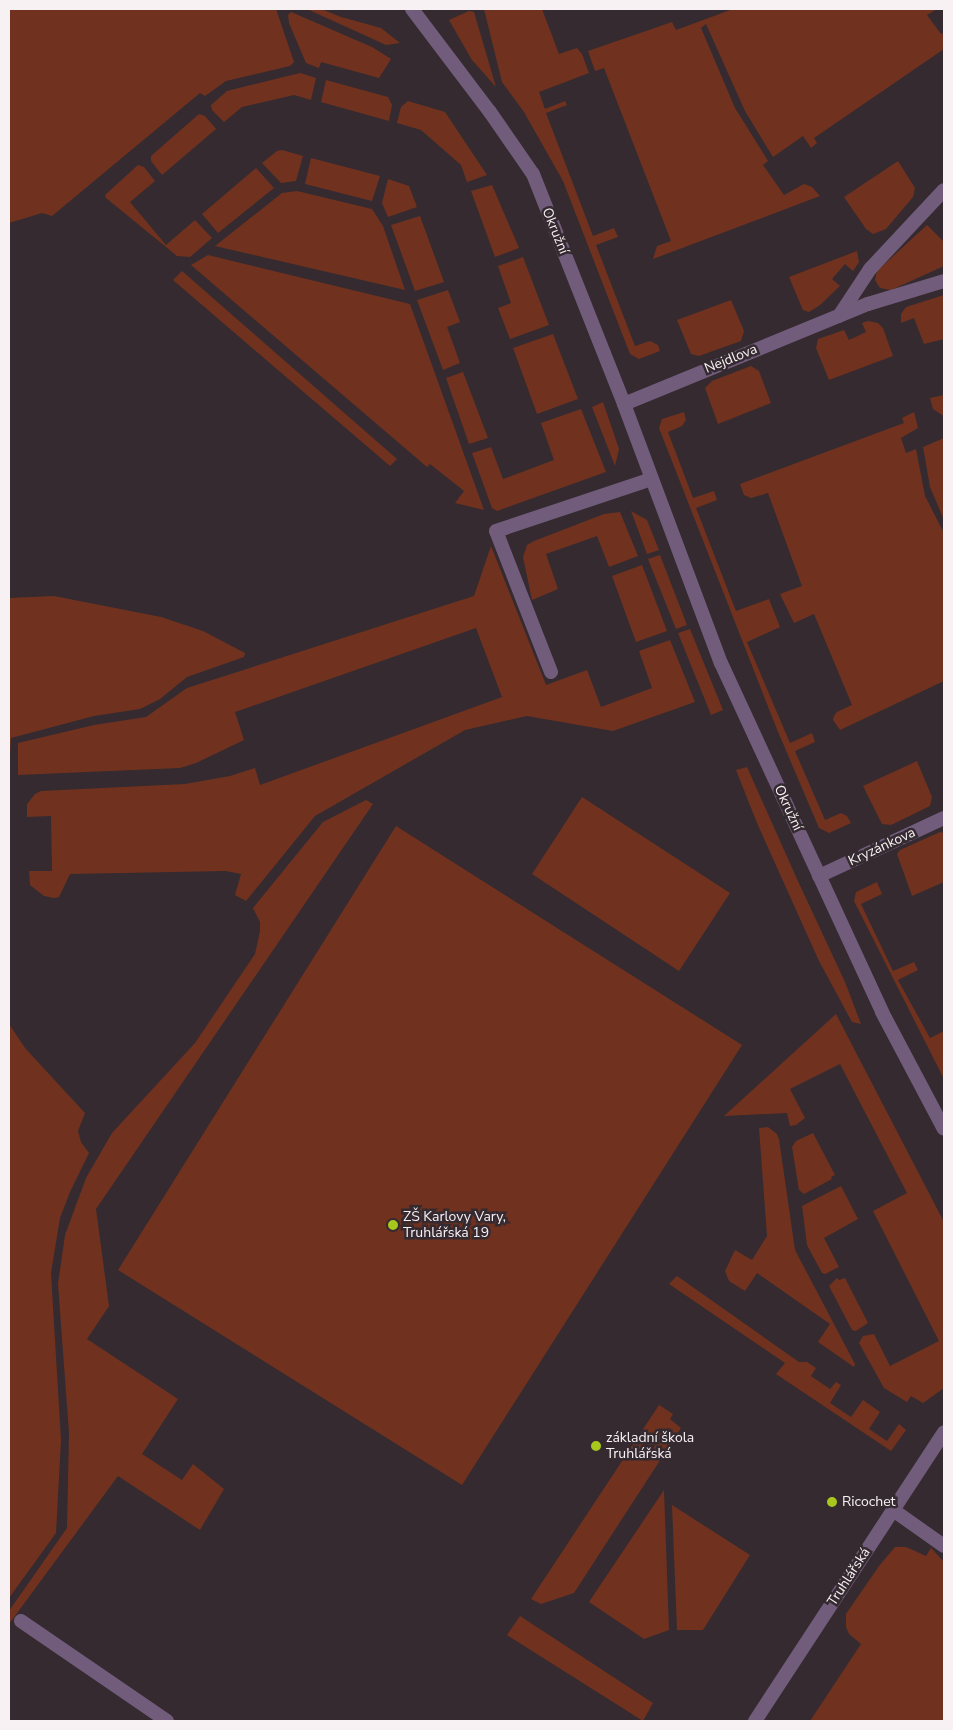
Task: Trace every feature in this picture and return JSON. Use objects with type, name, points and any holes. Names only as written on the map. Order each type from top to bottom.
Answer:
[{"type":"street","name":"Okružní","points":[[412,9],[461,73],[533,174],[624,404],[721,663],[882,1012],[944,1129]]},
{"type":"street","points":[[838,317],[870,269],[944,190]]},
{"type":"street","name":"Nejdlova","points":[[624,404],[684,377],[868,304],[944,282]]},
{"type":"street","points":[[551,672],[496,531],[651,479]]},
{"type":"street","name":"Kryzánkova","points":[[819,876],[944,818]]},
{"type":"street","name":"Truhlářská","points":[[755,1721],[944,1432]]},
{"type":"street","points":[[893,1510],[944,1546]]},
{"type":"street","points":[[21,1621],[167,1721]]},
{"type":"shaded area","points":[[9,9],[276,9],[294,62],[290,66],[226,81],[205,96],[200,93],[52,216],[42,213],[9,223]]},
{"type":"shaded area","points":[[307,9],[321,9],[341,17],[381,28],[400,43],[386,45]]},
{"type":"shaded area","points":[[484,9],[542,9],[559,54],[577,48],[582,54],[589,73],[539,92],[545,109],[565,101],[567,105],[546,113],[593,236],[614,228],[618,237],[596,245],[635,346],[650,341],[658,345],[660,351],[639,359],[630,354],[563,181],[524,112],[502,82]]},
{"type":"shaded area","points":[[733,9],[937,9],[927,15],[941,34],[944,33],[944,49],[814,138],[817,143],[811,148],[803,136],[773,157],[745,111],[706,24],[701,28],[735,108],[768,161],[763,165],[784,195],[804,184],[812,187],[820,196],[653,259],[657,246],[671,241],[604,68],[595,71],[588,51],[672,22],[676,30]]},
{"type":"shaded area","points":[[469,11],[474,12],[496,87],[472,60],[449,20]]},
{"type":"shaded area","points":[[291,12],[372,47],[391,59],[379,78],[321,62],[319,68],[306,63],[289,23],[288,15]]},
{"type":"shaded area","points":[[300,73],[316,78],[311,100],[294,95],[242,107],[224,122],[212,110],[211,105],[227,91]]},
{"type":"shaded area","points":[[326,80],[388,97],[392,105],[389,121],[321,102]]},
{"type":"shaded area","points":[[408,101],[445,112],[487,175],[467,182],[461,165],[421,130],[397,123],[401,107]]},
{"type":"shaded area","points":[[199,114],[205,116],[216,129],[162,175],[151,161],[151,156]]},
{"type":"shaded area","points":[[282,150],[303,156],[296,181],[281,183],[262,163],[277,151]]},
{"type":"shaded area","points":[[311,158],[380,176],[372,201],[305,184]]},
{"type":"shaded area","points":[[898,161],[915,188],[913,197],[886,229],[873,234],[866,229],[844,197]]},
{"type":"shaded area","points":[[138,165],[144,167],[155,181],[130,202],[166,245],[195,220],[212,238],[190,257],[177,256],[106,198],[105,195]]},
{"type":"shaded area","points":[[256,168],[274,188],[218,233],[202,214]]},
{"type":"shaded area","points":[[388,179],[409,186],[417,207],[388,217],[382,203]]},
{"type":"shaded area","points":[[492,185],[519,248],[495,257],[471,191]]},
{"type":"shaded area","points":[[297,191],[372,209],[383,226],[405,290],[215,246],[282,193]]},
{"type":"shaded area","points":[[420,216],[444,282],[415,291],[391,225]]},
{"type":"shaded area","points":[[927,225],[944,240],[944,266],[891,290],[880,288],[875,280],[877,271]]},
{"type":"shaded area","points":[[857,251],[859,262],[853,271],[845,264],[832,279],[840,286],[820,305],[809,312],[803,310],[789,277]]},
{"type":"shaded area","points":[[208,255],[410,304],[484,510],[455,503],[464,491],[430,464],[427,467],[191,265]]},
{"type":"shaded area","points":[[523,257],[549,325],[510,339],[498,308],[511,303],[498,266]]},
{"type":"shaded area","points":[[182,271],[397,459],[390,466],[173,280]]},
{"type":"shaded area","points":[[448,290],[460,322],[447,327],[460,363],[443,370],[417,300]]},
{"type":"shaded area","points":[[944,295],[944,339],[924,344],[914,318],[901,323],[901,314],[906,307]]},
{"type":"shaded area","points":[[731,300],[744,331],[741,341],[699,356],[691,354],[677,320]]},
{"type":"shaded area","points":[[868,321],[878,323],[883,328],[893,356],[829,380],[816,348],[818,339],[844,330],[849,340],[866,332],[862,323]]},
{"type":"shaded area","points":[[553,334],[578,399],[537,414],[513,348]]},
{"type":"shaded area","points":[[751,366],[759,371],[771,403],[718,424],[705,388],[712,381]]},
{"type":"shaded area","points":[[463,372],[488,438],[469,444],[446,378]]},
{"type":"shaded area","points":[[944,395],[944,414],[942,415],[933,409],[930,398]]},
{"type":"shaded area","points":[[603,402],[619,449],[615,466],[592,407]]},
{"type":"shaded area","points":[[581,409],[606,472],[497,511],[492,508],[472,453],[491,447],[503,479],[554,460],[541,423]]},
{"type":"shaded area","points":[[684,412],[686,420],[682,426],[668,432],[693,498],[714,491],[717,500],[696,508],[736,611],[769,599],[780,627],[747,642],[790,743],[812,733],[815,742],[795,751],[825,820],[841,813],[847,816],[851,823],[829,833],[819,828],[776,727],[659,428],[662,419]]},
{"type":"shaded area","points":[[914,412],[918,428],[901,438],[906,453],[916,449],[925,496],[944,533],[944,681],[840,730],[833,720],[834,716],[837,712],[852,705],[814,614],[794,623],[780,594],[802,586],[768,493],[751,498],[744,495],[740,484],[904,423],[902,418]]},
{"type":"shaded area","points":[[944,438],[944,520],[930,487],[923,447]]},
{"type":"shaded area","points":[[631,511],[647,520],[659,550],[647,554]]},
{"type":"shaded area","points":[[620,512],[638,556],[609,567],[597,536],[546,554],[558,589],[532,600],[523,557],[527,545],[604,514]]},
{"type":"shaded area","points":[[491,546],[546,685],[587,670],[601,707],[652,688],[639,651],[670,640],[695,702],[613,731],[527,716],[465,730],[315,816],[246,901],[235,895],[241,874],[226,871],[70,874],[59,897],[54,898],[44,896],[30,885],[29,871],[52,871],[51,816],[27,817],[27,804],[35,794],[41,791],[185,784],[230,776],[255,768],[260,785],[502,697],[476,628],[235,712],[244,740],[196,763],[180,768],[18,775],[18,743],[94,725],[146,717],[187,688],[474,596]]},
{"type":"shaded area","points":[[660,555],[687,625],[676,629],[648,559]]},
{"type":"shaded area","points":[[642,565],[667,631],[636,642],[612,576]]},
{"type":"shaded area","points":[[54,596],[161,617],[203,631],[245,653],[244,657],[187,677],[160,699],[140,709],[94,716],[11,738],[9,776],[9,598]]},
{"type":"shaded area","points":[[690,629],[723,710],[711,715],[678,633]]},
{"type":"shaded area","points":[[917,761],[932,797],[930,806],[891,825],[882,824],[863,786]]},
{"type":"shaded area","points":[[747,767],[845,982],[861,1024],[852,1022],[819,961],[757,823],[736,770]]},
{"type":"shaded area","points":[[582,797],[730,893],[679,971],[532,874]]},
{"type":"shaded area","points":[[366,800],[373,804],[96,1209],[109,1306],[87,1339],[178,1399],[142,1454],[182,1480],[193,1464],[224,1489],[200,1530],[118,1476],[9,1624],[9,1611],[67,1528],[69,1433],[58,1284],[65,1235],[86,1178],[112,1133],[195,1043],[255,954],[260,922],[253,908],[323,822]]},
{"type":"shaded area","points":[[396,826],[742,1045],[462,1485],[118,1270]]},
{"type":"shaded area","points":[[940,832],[944,833],[944,882],[912,896],[897,854],[900,850]]},
{"type":"shaded area","points":[[877,882],[882,894],[861,904],[893,971],[914,962],[918,970],[898,980],[930,1038],[944,1031],[944,1079],[854,901],[856,892]]},
{"type":"shaded area","points":[[836,1014],[944,1222],[944,1388],[923,1403],[911,1396],[907,1402],[884,1388],[859,1343],[863,1336],[874,1334],[890,1366],[939,1341],[873,1211],[907,1193],[840,1064],[790,1089],[805,1118],[796,1125],[790,1126],[787,1113],[724,1116]]},
{"type":"shaded area","points":[[9,1024],[25,1048],[85,1113],[78,1131],[81,1142],[89,1153],[60,1218],[51,1273],[61,1440],[56,1533],[9,1598]]},
{"type":"shaded area","points":[[768,1127],[777,1134],[779,1139],[795,1250],[855,1364],[854,1367],[818,1342],[830,1324],[757,1273],[745,1291],[729,1281],[725,1271],[735,1250],[752,1260],[767,1236],[759,1128]]},
{"type":"shaded area","points":[[813,1133],[835,1175],[831,1177],[832,1179],[804,1194],[799,1190],[792,1147],[796,1141]]},
{"type":"shaded area","points":[[841,1186],[858,1219],[824,1238],[839,1267],[825,1274],[822,1273],[807,1245],[802,1206]]},
{"type":"shaded area","points":[[677,1276],[799,1362],[807,1362],[816,1368],[811,1376],[830,1389],[836,1382],[841,1385],[830,1403],[851,1417],[863,1400],[880,1412],[869,1429],[887,1441],[899,1424],[906,1430],[891,1451],[776,1374],[785,1363],[669,1284]]},
{"type":"shaded area","points":[[837,1278],[839,1280],[845,1278],[868,1323],[856,1331],[852,1330],[829,1286]]},
{"type":"shaded area","points":[[659,1405],[673,1414],[670,1419],[681,1428],[574,1593],[541,1604],[531,1599]]},
{"type":"shaded area","points":[[664,1490],[669,1630],[644,1639],[589,1602]]},
{"type":"shaded area","points":[[672,1505],[750,1555],[703,1630],[677,1630]]},
{"type":"shaded area","points":[[895,1547],[906,1547],[926,1556],[931,1548],[944,1562],[944,1721],[810,1721],[861,1644],[849,1634],[846,1627],[846,1614],[879,1566]]},
{"type":"shaded area","points":[[520,1616],[653,1703],[643,1721],[507,1635]]},
{"type":"place","name":"ZŠ Karlovy Vary, Truhlářská 19","points":[[393,1225]]},
{"type":"place","name":"základní škola Truhlářská","points":[[596,1446]]},
{"type":"place","name":"Ricochet","points":[[832,1502]]}]
